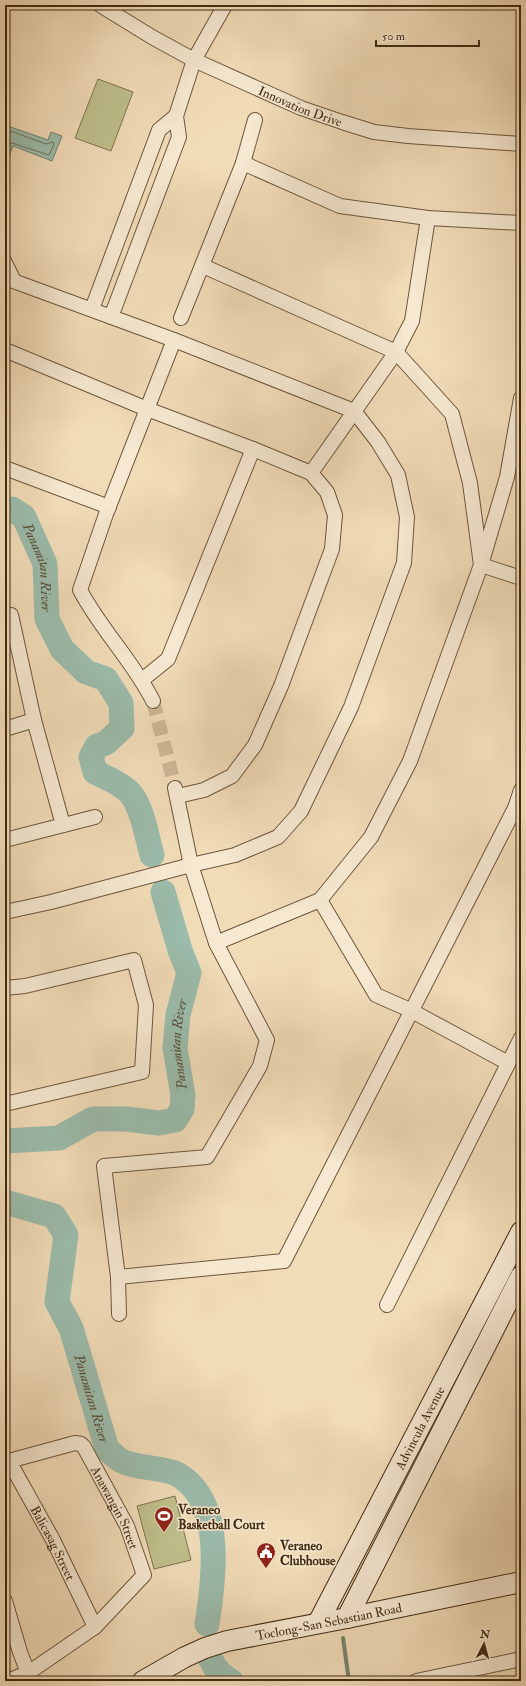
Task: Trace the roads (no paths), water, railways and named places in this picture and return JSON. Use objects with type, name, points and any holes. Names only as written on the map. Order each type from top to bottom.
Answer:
[{"type":"main road","name":"Advincula Avenue","points":[[318,1623],[521,1232]]},
{"type":"main road","name":"Advincula Avenue","points":[[347,1618],[521,1276]]},
{"type":"main road","points":[[491,1289],[510,1298]]},
{"type":"main road","name":"Toclong-San Sebastian Road","points":[[143,1681],[205,1648],[240,1638],[347,1618],[521,1582]]},
{"type":"street","name":"Innovation Drive","points":[[100,5],[152,37],[194,60],[300,108],[374,132],[408,136],[521,144]]},
{"type":"street","points":[[111,317],[179,137],[176,116],[194,60],[226,5]]},
{"type":"street","points":[[92,309],[159,130],[176,116]]},
{"type":"street","points":[[181,318],[243,163],[255,120]]},
{"type":"street","points":[[243,163],[340,206],[428,218],[521,223]]},
{"type":"street","points":[[311,473],[396,352],[412,321],[428,218]]},
{"type":"street","points":[[203,266],[396,352],[452,414],[470,483],[481,565]]},
{"type":"street","points":[[5,278],[174,340],[354,411],[378,442],[398,474],[407,517],[404,564],[351,707],[301,811],[278,837],[235,855],[191,865],[52,902],[5,912]]},
{"type":"street","points":[[153,701],[142,680],[92,612],[80,590],[109,507],[174,340]]},
{"type":"street","points":[[6,354],[253,449],[311,473],[327,492],[335,515],[332,549],[281,686],[255,745],[232,776],[204,790],[176,792],[191,865],[216,943],[267,1040],[260,1066],[208,1157],[104,1166],[118,1277],[119,1314]]},
{"type":"street","points":[[216,943],[320,900],[371,838],[410,761],[481,565],[507,477],[521,398]]},
{"type":"street","points":[[142,680],[168,659],[253,449]]},
{"type":"street","points":[[5,468],[109,507]]},
{"type":"street","points":[[481,565],[521,578]]},
{"type":"street","points":[[5,616],[11,615],[34,720],[63,825]]},
{"type":"street","points":[[5,729],[34,720]]},
{"type":"street","points":[[118,1277],[284,1260],[514,808],[521,790]]},
{"type":"street","points":[[5,840],[95,817]]},
{"type":"street","points":[[320,900],[376,996],[410,1010],[508,1063]]},
{"type":"street","points":[[5,988],[25,986],[134,960],[146,1005],[142,1072],[5,1104]]},
{"type":"street","points":[[387,1306],[521,1038]]},
{"type":"street","name":"Anawangin Street","points":[[7,1461],[75,1443],[80,1444],[84,1447],[127,1526],[144,1575],[95,1626]]},
{"type":"street","name":"Balicasag Street","points":[[7,1461],[53,1540],[95,1626]]},
{"type":"street","points":[[6,1606],[28,1673]]},
{"type":"street","points":[[7,1681],[28,1673],[95,1626]]},
{"type":"street","points":[[416,1681],[521,1659]]},
{"type":"lane","points":[[5,255],[19,283]]},
{"type":"water","points":[[5,125],[48,140],[51,132],[62,136],[52,161],[13,146],[5,166]]},
{"type":"waterway","name":"Panamitan River","points":[[5,511],[12,509],[24,517],[45,564],[47,619],[62,649],[86,672],[106,679],[121,703],[122,728],[106,743],[97,746],[91,757],[95,772],[120,785],[133,796],[146,830],[152,855]]},
{"type":"waterway","name":"Panamitan River","points":[[5,1141],[59,1138],[93,1119],[126,1119],[159,1123],[175,1120],[182,1109],[183,1095],[175,1048],[178,1015],[189,973],[180,950],[163,892]]},
{"type":"waterway","name":"Panamitan River","points":[[5,1202],[54,1216],[66,1235],[57,1302],[71,1328],[107,1449],[124,1462],[136,1466],[166,1470],[177,1474],[192,1486],[203,1502],[209,1521],[213,1542],[212,1585],[207,1624]]},
{"type":"waterway","points":[[343,1638],[349,1681]]},
{"type":"waterway","name":"Panamitan River","points":[[207,1652],[216,1669],[231,1681]]},
{"type":"tunnel","points":[[153,701],[175,787]]},
{"type":"place","name":"Veraneo Basketball Court","points":[[164,1533]]},
{"type":"place","name":"Veraneo Clubhouse","points":[[266,1569]]}]
